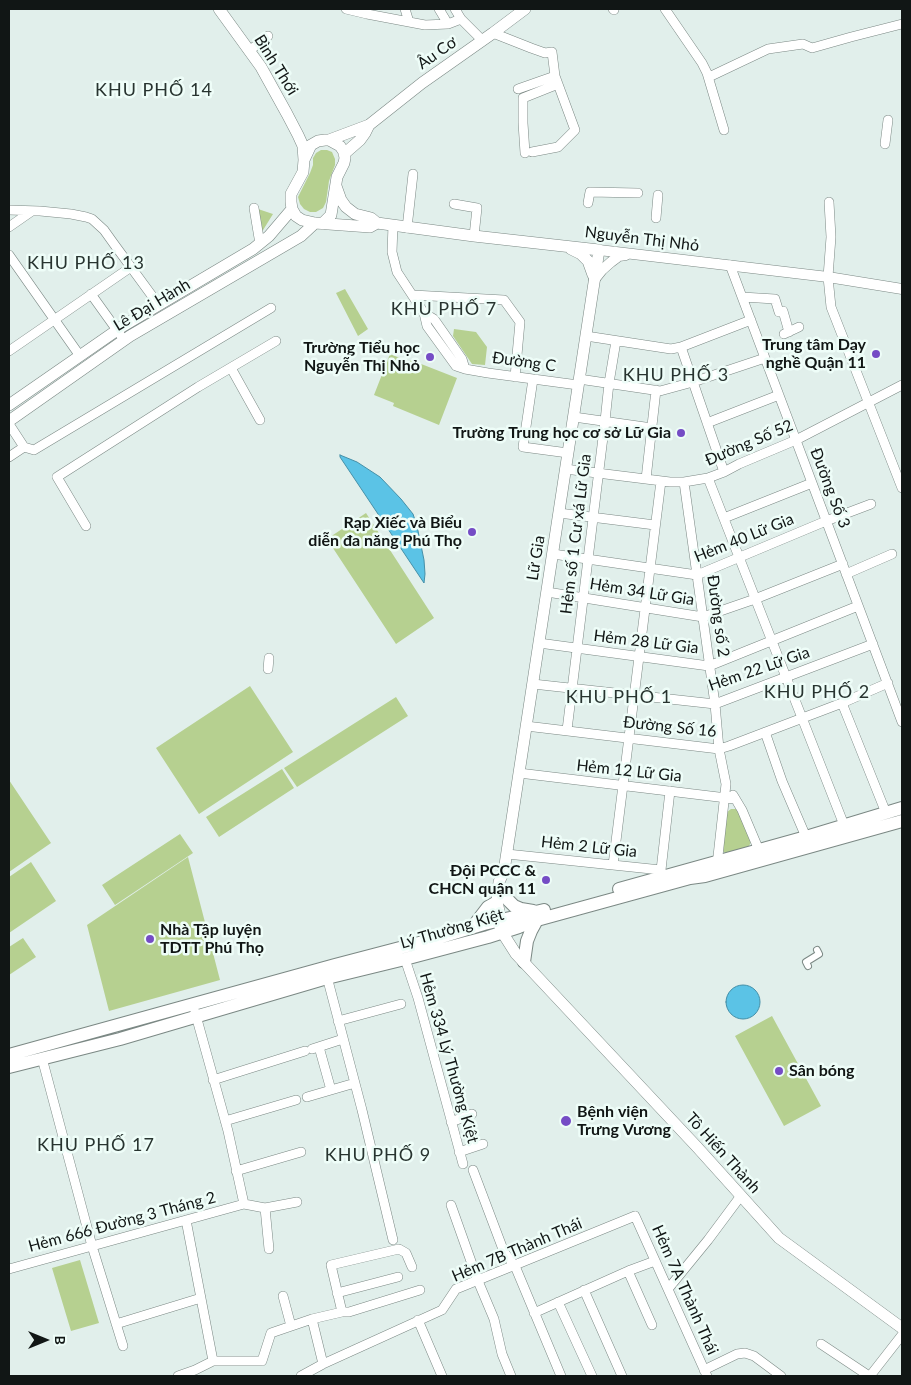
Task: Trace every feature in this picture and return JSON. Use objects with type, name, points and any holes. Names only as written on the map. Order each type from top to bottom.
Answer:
[{"type":"main road","name":"Bình Thới","points":[[219,9],[261,67],[298,135],[304,160]]},
{"type":"main road","name":"Âu Cơ","points":[[324,141],[369,125],[409,93],[525,9]]},
{"type":"main road","name":"Bình Thới","points":[[287,114],[307,134],[340,146],[344,154]]},
{"type":"main road","name":"Âu Cơ","points":[[344,154],[360,140],[366,133],[369,125]]},
{"type":"main road","points":[[324,141],[311,145],[304,160],[302,172],[291,194],[292,209],[296,216],[302,220],[319,224],[331,215],[337,177],[344,164],[344,154]]},
{"type":"main road","name":"Nguyễn Thị Nhỏ","points":[[336,186],[341,200],[346,207],[355,214],[372,218],[377,223]]},
{"type":"main road","name":"Lê Đại Hành","points":[[9,406],[116,330],[260,244],[292,209]]},
{"type":"main road","name":"Nguyễn Thị Nhỏ","points":[[319,224],[370,227],[377,223],[599,250]]},
{"type":"main road","name":"Lê Đại Hành","points":[[9,423],[124,340],[319,224]]},
{"type":"main road","points":[[565,246],[581,254],[588,261],[594,280]]},
{"type":"main road","name":"Lữ Gia","points":[[500,912],[499,882],[504,871],[507,854],[599,250]]},
{"type":"main road","name":"Lý Thường Kiệt","points":[[761,855],[844,825],[902,808]]},
{"type":"main road","name":"Lý Thường Kiệt","points":[[540,916],[662,873],[717,868],[761,855],[902,821]]},
{"type":"main road","name":"Lý Thường Kiệt","points":[[326,973],[406,960],[500,912],[540,916],[690,878],[705,876],[717,868]]},
{"type":"main road","points":[[472,928],[488,907],[500,912],[508,900],[517,908],[540,916],[527,941],[524,962]]},
{"type":"main road","name":"Lý Thường Kiệt","points":[[9,1055],[195,1010],[326,973],[472,928],[500,912]]},
{"type":"main road","name":"Tô Hiến Thành","points":[[500,912],[511,946],[524,962],[697,1147],[740,1197],[779,1238],[902,1328]]},
{"type":"main road","name":"Lý Thường Kiệt","points":[[9,1067],[120,1039],[195,1010]]},
{"type":"street","points":[[346,9],[426,25],[448,24],[461,19]]},
{"type":"street","points":[[405,9],[409,22]]},
{"type":"street","points":[[439,9],[448,24]]},
{"type":"street","points":[[455,9],[461,19],[482,40]]},
{"type":"street","points":[[665,9],[702,63],[709,79],[724,130]]},
{"type":"street","points":[[709,79],[768,49],[804,44],[812,48],[902,24]]},
{"type":"street","points":[[493,33],[545,53],[552,52],[556,80],[575,130],[558,146],[529,152],[522,123],[523,98],[556,80]]},
{"type":"street","points":[[249,51],[268,36]]},
{"type":"street","points":[[518,89],[556,80]]},
{"type":"street","points":[[885,144],[888,120]]},
{"type":"street","points":[[408,228],[413,174]]},
{"type":"street","points":[[588,203],[590,192],[638,194]]},
{"type":"street","points":[[656,218],[658,195]]},
{"type":"street","points":[[829,202],[831,237],[828,277],[831,307],[902,488]]},
{"type":"street","points":[[454,204],[477,208],[474,236]]},
{"type":"street","points":[[254,208],[260,244]]},
{"type":"street","points":[[9,210],[40,210],[79,215],[92,220],[104,230],[158,304]]},
{"type":"street","points":[[9,227],[32,211]]},
{"type":"street","name":"Đường C","points":[[393,225],[392,252],[396,272],[424,313],[427,326],[456,366],[515,377],[609,383],[660,391],[765,358]]},
{"type":"street","name":"Nguyễn Thị Nhỏ","points":[[599,250],[828,277],[902,289]]},
{"type":"street","points":[[594,280],[602,270],[619,256],[633,254]]},
{"type":"street","points":[[9,255],[80,356]]},
{"type":"street","name":"Đường Số 3","points":[[730,265],[902,722]]},
{"type":"street","points":[[9,352],[131,267]]},
{"type":"street","points":[[91,294],[124,340]]},
{"type":"street","points":[[412,295],[504,300],[520,322],[515,377]]},
{"type":"street","points":[[742,297],[775,299],[779,312],[783,311],[786,333],[799,327]]},
{"type":"street","points":[[9,423],[24,447],[34,450],[271,308]]},
{"type":"street","points":[[586,336],[671,348],[681,347],[751,320]]},
{"type":"street","points":[[86,526],[57,477],[107,444],[276,341]]},
{"type":"street","name":"Hẻm số 1 Cư xá Lữ Gia","points":[[568,730],[606,422],[609,383],[616,341]]},
{"type":"street","points":[[681,347],[724,472]]},
{"type":"street","points":[[230,368],[260,420]]},
{"type":"street","points":[[533,379],[523,447],[568,453]]},
{"type":"street","name":"Đường Số 52","points":[[566,469],[661,481],[684,482],[708,478],[796,440],[902,385]]},
{"type":"street","points":[[646,479],[656,390]]},
{"type":"street","points":[[707,423],[779,395]]},
{"type":"street","points":[[574,417],[652,428]]},
{"type":"street","points":[[9,457],[24,447]]},
{"type":"street","points":[[708,478],[844,825]]},
{"type":"street","points":[[613,865],[661,481]]},
{"type":"street","name":"Đường số 2","points":[[684,482],[715,704],[719,749],[726,784]]},
{"type":"street","points":[[724,518],[812,483]]},
{"type":"street","name":"Hẻm 40 Lữ Gia","points":[[553,554],[697,575],[826,520],[871,504]]},
{"type":"street","points":[[559,513],[655,525]]},
{"type":"street","points":[[846,574],[892,554]]},
{"type":"street","name":"Hẻm 34 Lữ Gia","points":[[547,592],[702,617],[756,599],[843,564]]},
{"type":"street","name":"Hẻm 28 Lữ Gia","points":[[539,644],[709,666],[858,606]]},
{"type":"street","name":"Hẻm 22 Lữ Gia","points":[[533,684],[715,704],[873,644]]},
{"type":"street","points":[[268,669],[269,658]]},
{"type":"street","name":"Đường Số 16","points":[[526,726],[719,749],[842,703],[888,683]]},
{"type":"street","points":[[842,703],[886,813]]},
{"type":"street","points":[[765,732],[782,781],[806,838]]},
{"type":"street","name":"Hẻm 12 Lữ Gia","points":[[519,773],[735,799]]},
{"type":"street","points":[[717,868],[726,784]]},
{"type":"street","points":[[726,784],[742,810],[761,855]]},
{"type":"street","points":[[662,873],[670,791]]},
{"type":"street","name":"Hẻm 2 Lữ Gia","points":[[507,854],[613,865],[662,873]]},
{"type":"street","points":[[808,966],[806,962],[819,954],[817,950]]},
{"type":"street","name":"Hẻm 334 Lý Thường Kiệt","points":[[406,960],[463,1164]]},
{"type":"street","points":[[326,973],[393,1240]]},
{"type":"street","points":[[338,1021],[401,1004]]},
{"type":"street","points":[[195,1010],[225,1122],[244,1204],[264,1208],[297,1202]]},
{"type":"street","points":[[213,1080],[343,1039]]},
{"type":"street","points":[[312,1049],[332,1090]]},
{"type":"street","points":[[42,1058],[92,1246],[123,1346]]},
{"type":"street","points":[[307,1097],[355,1083]]},
{"type":"street","points":[[225,1122],[296,1100]]},
{"type":"street","points":[[451,1122],[472,1114]]},
{"type":"street","points":[[460,1152],[483,1144]]},
{"type":"street","points":[[236,1171],[300,1152]]},
{"type":"street","points":[[473,1170],[504,1252],[515,1266],[560,1376]]},
{"type":"street","points":[[668,1289],[740,1197]]},
{"type":"street","name":"Hẻm 666 Đường 3 Tháng 2","points":[[9,1269],[244,1204]]},
{"type":"street","points":[[451,1205],[478,1281],[494,1319],[502,1354],[511,1376]]},
{"type":"street","points":[[264,1208],[269,1249]]},
{"type":"street","name":"Hẻm 7B Thành Thái","points":[[301,1376],[322,1364],[442,1310],[456,1290],[635,1216]]},
{"type":"street","name":"Hẻm 7A Thành Thái","points":[[635,1216],[705,1373]]},
{"type":"street","points":[[186,1220],[212,1360]]},
{"type":"street","points":[[342,1312],[331,1266],[399,1249],[406,1253],[412,1267]]},
{"type":"street","points":[[534,1313],[655,1261]]},
{"type":"street","points":[[628,1271],[652,1325]]},
{"type":"street","points":[[337,1293],[398,1277]]},
{"type":"street","points":[[178,1376],[195,1370],[212,1360],[262,1360],[270,1332],[342,1312],[349,1312],[420,1290]]},
{"type":"street","points":[[584,1290],[622,1376]]},
{"type":"street","points":[[283,1296],[291,1326]]},
{"type":"street","points":[[116,1324],[201,1298]]},
{"type":"street","points":[[558,1302],[592,1376]]},
{"type":"street","points":[[312,1320],[322,1364]]},
{"type":"street","points":[[418,1320],[442,1376]]},
{"type":"street","points":[[821,1344],[869,1376],[902,1335]]},
{"type":"street","points":[[705,1373],[737,1354],[745,1353],[754,1356],[780,1376]]},
{"type":"green space","points":[[321,150],[332,152],[335,165],[323,208],[316,212],[310,212],[300,204],[298,197],[310,173],[313,158]]},
{"type":"green space","points":[[258,209],[273,214],[260,235]]},
{"type":"green space","points":[[345,289],[368,329],[358,336],[336,293]]},
{"type":"green space","points":[[454,329],[476,332],[487,347],[485,365],[472,364],[453,336]]},
{"type":"green space","points":[[390,354],[457,378],[439,425],[393,406],[394,403],[374,395]]},
{"type":"green space","points":[[366,513],[434,618],[396,644],[327,539]]},
{"type":"green space","points":[[250,686],[293,752],[199,814],[156,748]]},
{"type":"green space","points":[[396,697],[408,716],[297,787],[284,768]]},
{"type":"green space","points":[[282,769],[294,788],[219,837],[206,817]]},
{"type":"green space","points":[[9,780],[51,843],[9,872]]},
{"type":"green space","points":[[731,809],[738,810],[751,842],[748,848],[725,853],[723,851],[727,812]]},
{"type":"green space","points":[[180,834],[193,853],[115,905],[102,885]]},
{"type":"green space","points":[[188,857],[220,980],[109,1011],[87,925]]},
{"type":"green space","points":[[31,862],[56,901],[9,933],[9,877]]},
{"type":"green space","points":[[23,938],[36,957],[9,975],[9,947]]},
{"type":"green space","points":[[772,1016],[821,1106],[784,1126],[735,1036]]},
{"type":"green space","points":[[80,1260],[99,1323],[71,1331],[52,1268]]},
{"type":"water","points":[[340,455],[357,462],[380,477],[413,514],[424,560],[424,583],[340,457]]},
{"type":"water","points":[[743,985],[755,990],[760,1002],[755,1014],[743,1019],[731,1014],[726,1002],[731,990]]},
{"type":"place","name":"Trung tâm Dạy nghề Quận 11","points":[[876,354]]},
{"type":"place","name":"Trường Tiểu học Nguyễn Thị Nhỏ","points":[[430,357]]},
{"type":"place","name":"Trường Trung học cơ sở Lữ Gia","points":[[681,433]]},
{"type":"place","name":"Rạp Xiếc và Biểu diễn đa năng Phú Thọ","points":[[472,532]]},
{"type":"place","name":"Đội PCCC & CHCN quận 11","points":[[546,880]]},
{"type":"place","name":"Nhà Tập luyện TDTT Phú Thọ","points":[[150,939]]},
{"type":"place","name":"Sân bóng","points":[[779,1071]]},
{"type":"place","name":"Bệnh viện Trưng Vương","points":[[566,1121]]},
{"type":"district","name":"KHU PHỐ 14","points":[[154,90]]},
{"type":"district","name":"KHU PHỐ 13","points":[[86,263]]},
{"type":"district","name":"KHU PHỐ 7","points":[[444,309]]},
{"type":"district","name":"KHU PHỐ 3","points":[[676,375]]},
{"type":"district","name":"KHU PHỐ 2","points":[[817,692]]},
{"type":"district","name":"KHU PHỐ 1","points":[[619,697]]},
{"type":"district","name":"KHU PHỐ 17","points":[[96,1145]]},
{"type":"district","name":"KHU PHỐ 9","points":[[378,1155]]}]
